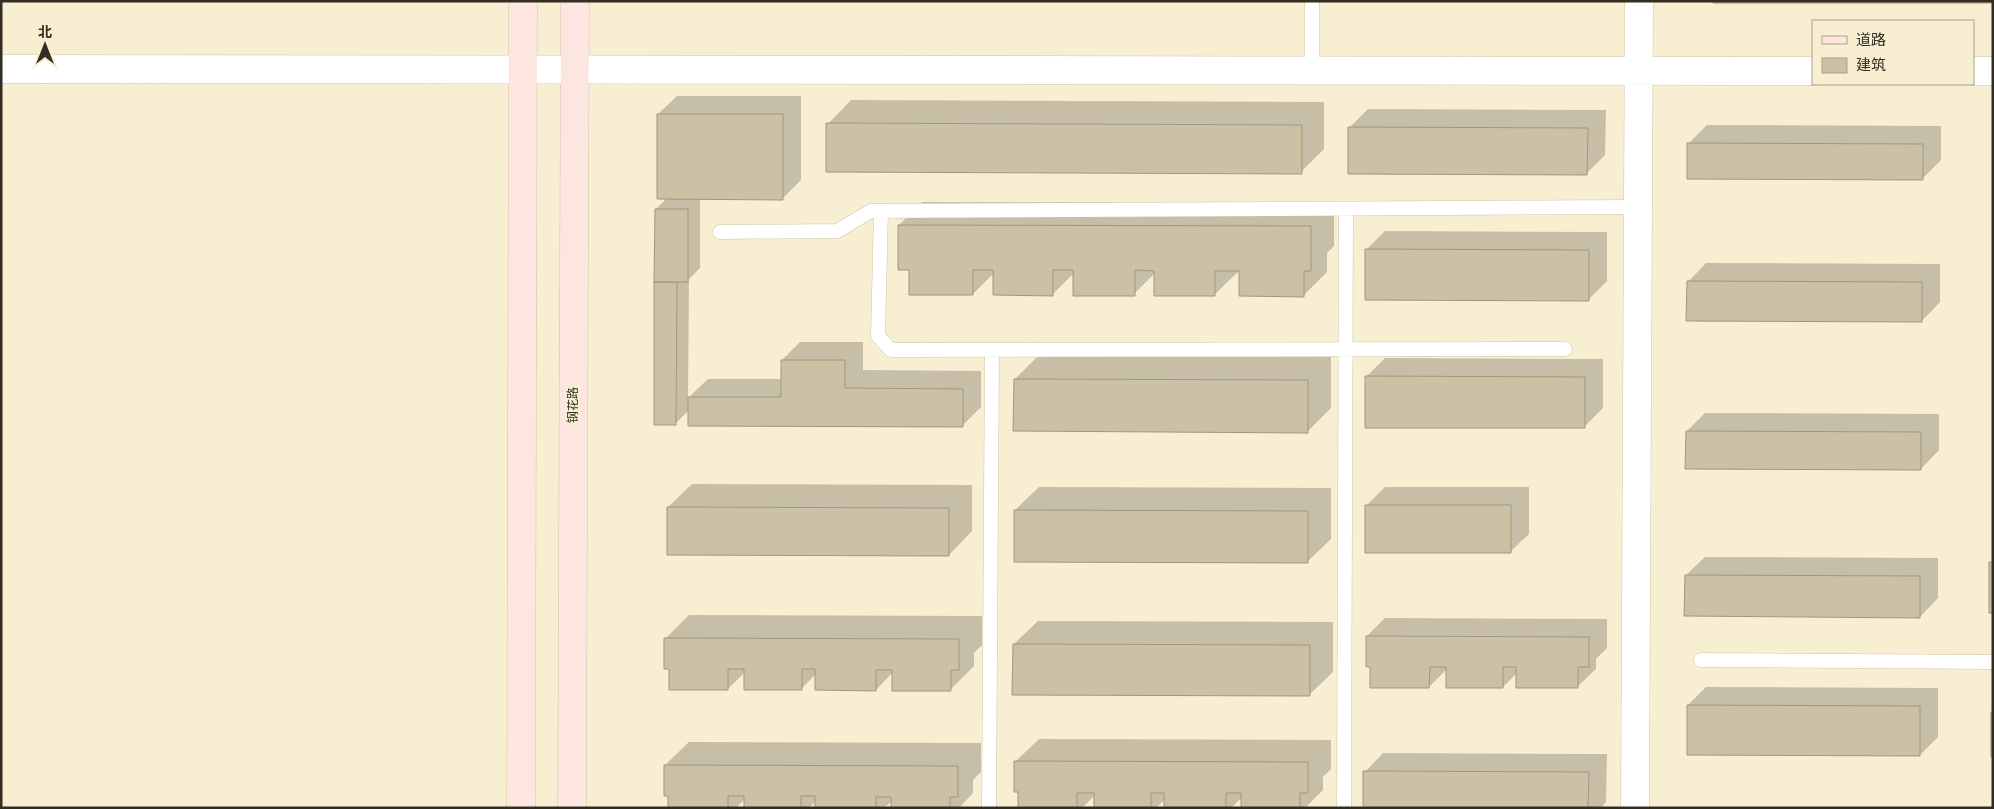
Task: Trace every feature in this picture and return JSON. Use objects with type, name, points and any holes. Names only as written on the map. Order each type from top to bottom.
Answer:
[{"type":"main road","points":[[521,808],[523,1]]},
{"type":"main road","name":"钢花路","points":[[572,808],[574,1]]},
{"type":"street","points":[[1635,808],[1639,1]]},
{"type":"street","points":[[1,69],[1812,71]]},
{"type":"street","points":[[1974,71],[1993,71]]},
{"type":"lane","points":[[1312,1],[1312,71]]},
{"type":"lane","points":[[720,232],[837,231],[871,211],[1638,207]]},
{"type":"lane","points":[[1344,808],[1346,209]]},
{"type":"lane","points":[[881,211],[878,336],[892,350],[1565,349]]},
{"type":"lane","points":[[989,808],[992,350]]},
{"type":"lane","points":[[1701,660],[1993,662]]},
{"type":"building","points":[[1713,1],[1993,1],[1993,3],[1713,3]]},
{"type":"building","points":[[657,114],[783,114],[783,200],[657,199]]},
{"type":"building","points":[[826,123],[1302,125],[1302,174],[826,172]]},
{"type":"building","points":[[1348,127],[1588,128],[1587,175],[1348,174]]},
{"type":"building","points":[[1687,143],[1923,144],[1923,180],[1687,179]]},
{"type":"building","points":[[655,209],[688,209],[688,282],[654,282]]},
{"type":"building","points":[[898,225],[1311,226],[1311,271],[1304,271],[1304,297],[1239,296],[1239,271],[1215,271],[1215,296],[1154,296],[1154,271],[1135,270],[1135,296],[1073,296],[1073,270],[1053,270],[1053,296],[993,295],[993,270],[973,270],[973,295],[909,295],[909,270],[898,270]]},
{"type":"building","points":[[1365,249],[1589,250],[1589,301],[1365,300]]},
{"type":"building","points":[[1687,281],[1922,282],[1922,322],[1686,321]]},
{"type":"building","points":[[654,282],[677,282],[676,425],[654,425]]},
{"type":"building","points":[[781,360],[845,360],[845,388],[963,389],[963,427],[688,426],[688,397],[781,397]]},
{"type":"building","points":[[1365,376],[1585,377],[1585,428],[1365,428]]},
{"type":"building","points":[[1014,379],[1308,380],[1308,433],[1013,431]]},
{"type":"building","points":[[1686,431],[1921,432],[1921,470],[1685,469]]},
{"type":"building","points":[[1365,505],[1511,505],[1511,553],[1365,553]]},
{"type":"building","points":[[667,507],[949,508],[949,556],[667,555]]},
{"type":"building","points":[[1014,510],[1308,511],[1308,563],[1014,562]]},
{"type":"building","points":[[1989,562],[1993,562],[1993,613],[1989,613]]},
{"type":"building","points":[[1685,575],[1920,576],[1920,618],[1684,616]]},
{"type":"building","points":[[1366,636],[1589,637],[1589,667],[1578,667],[1578,688],[1516,688],[1516,667],[1503,667],[1503,688],[1446,688],[1446,667],[1430,667],[1429,688],[1370,688],[1370,667],[1366,667]]},
{"type":"building","points":[[664,638],[959,639],[959,670],[951,670],[951,691],[892,691],[892,670],[876,670],[876,691],[815,690],[815,669],[802,669],[802,690],[744,690],[744,669],[728,669],[728,690],[669,690],[669,669],[664,669]]},
{"type":"building","points":[[1013,644],[1310,645],[1310,696],[1012,695]]},
{"type":"building","points":[[1687,705],[1920,706],[1920,756],[1687,755]]},
{"type":"building","points":[[1991,712],[1993,712],[1993,757],[1991,757]]},
{"type":"building","points":[[1014,761],[1308,762],[1308,793],[1300,793],[1300,808],[1241,808],[1241,793],[1226,793],[1226,808],[1164,808],[1164,793],[1151,793],[1151,808],[1094,808],[1094,793],[1077,793],[1077,808],[1018,808],[1018,792],[1014,792]]},
{"type":"building","points":[[664,765],[958,766],[958,797],[950,797],[950,808],[891,808],[891,797],[876,797],[876,808],[815,808],[815,796],[801,796],[801,808],[744,808],[744,796],[728,796],[728,808],[668,808],[668,796],[664,796]]},
{"type":"building","points":[[1363,771],[1589,772],[1588,808],[1363,808]]}]
